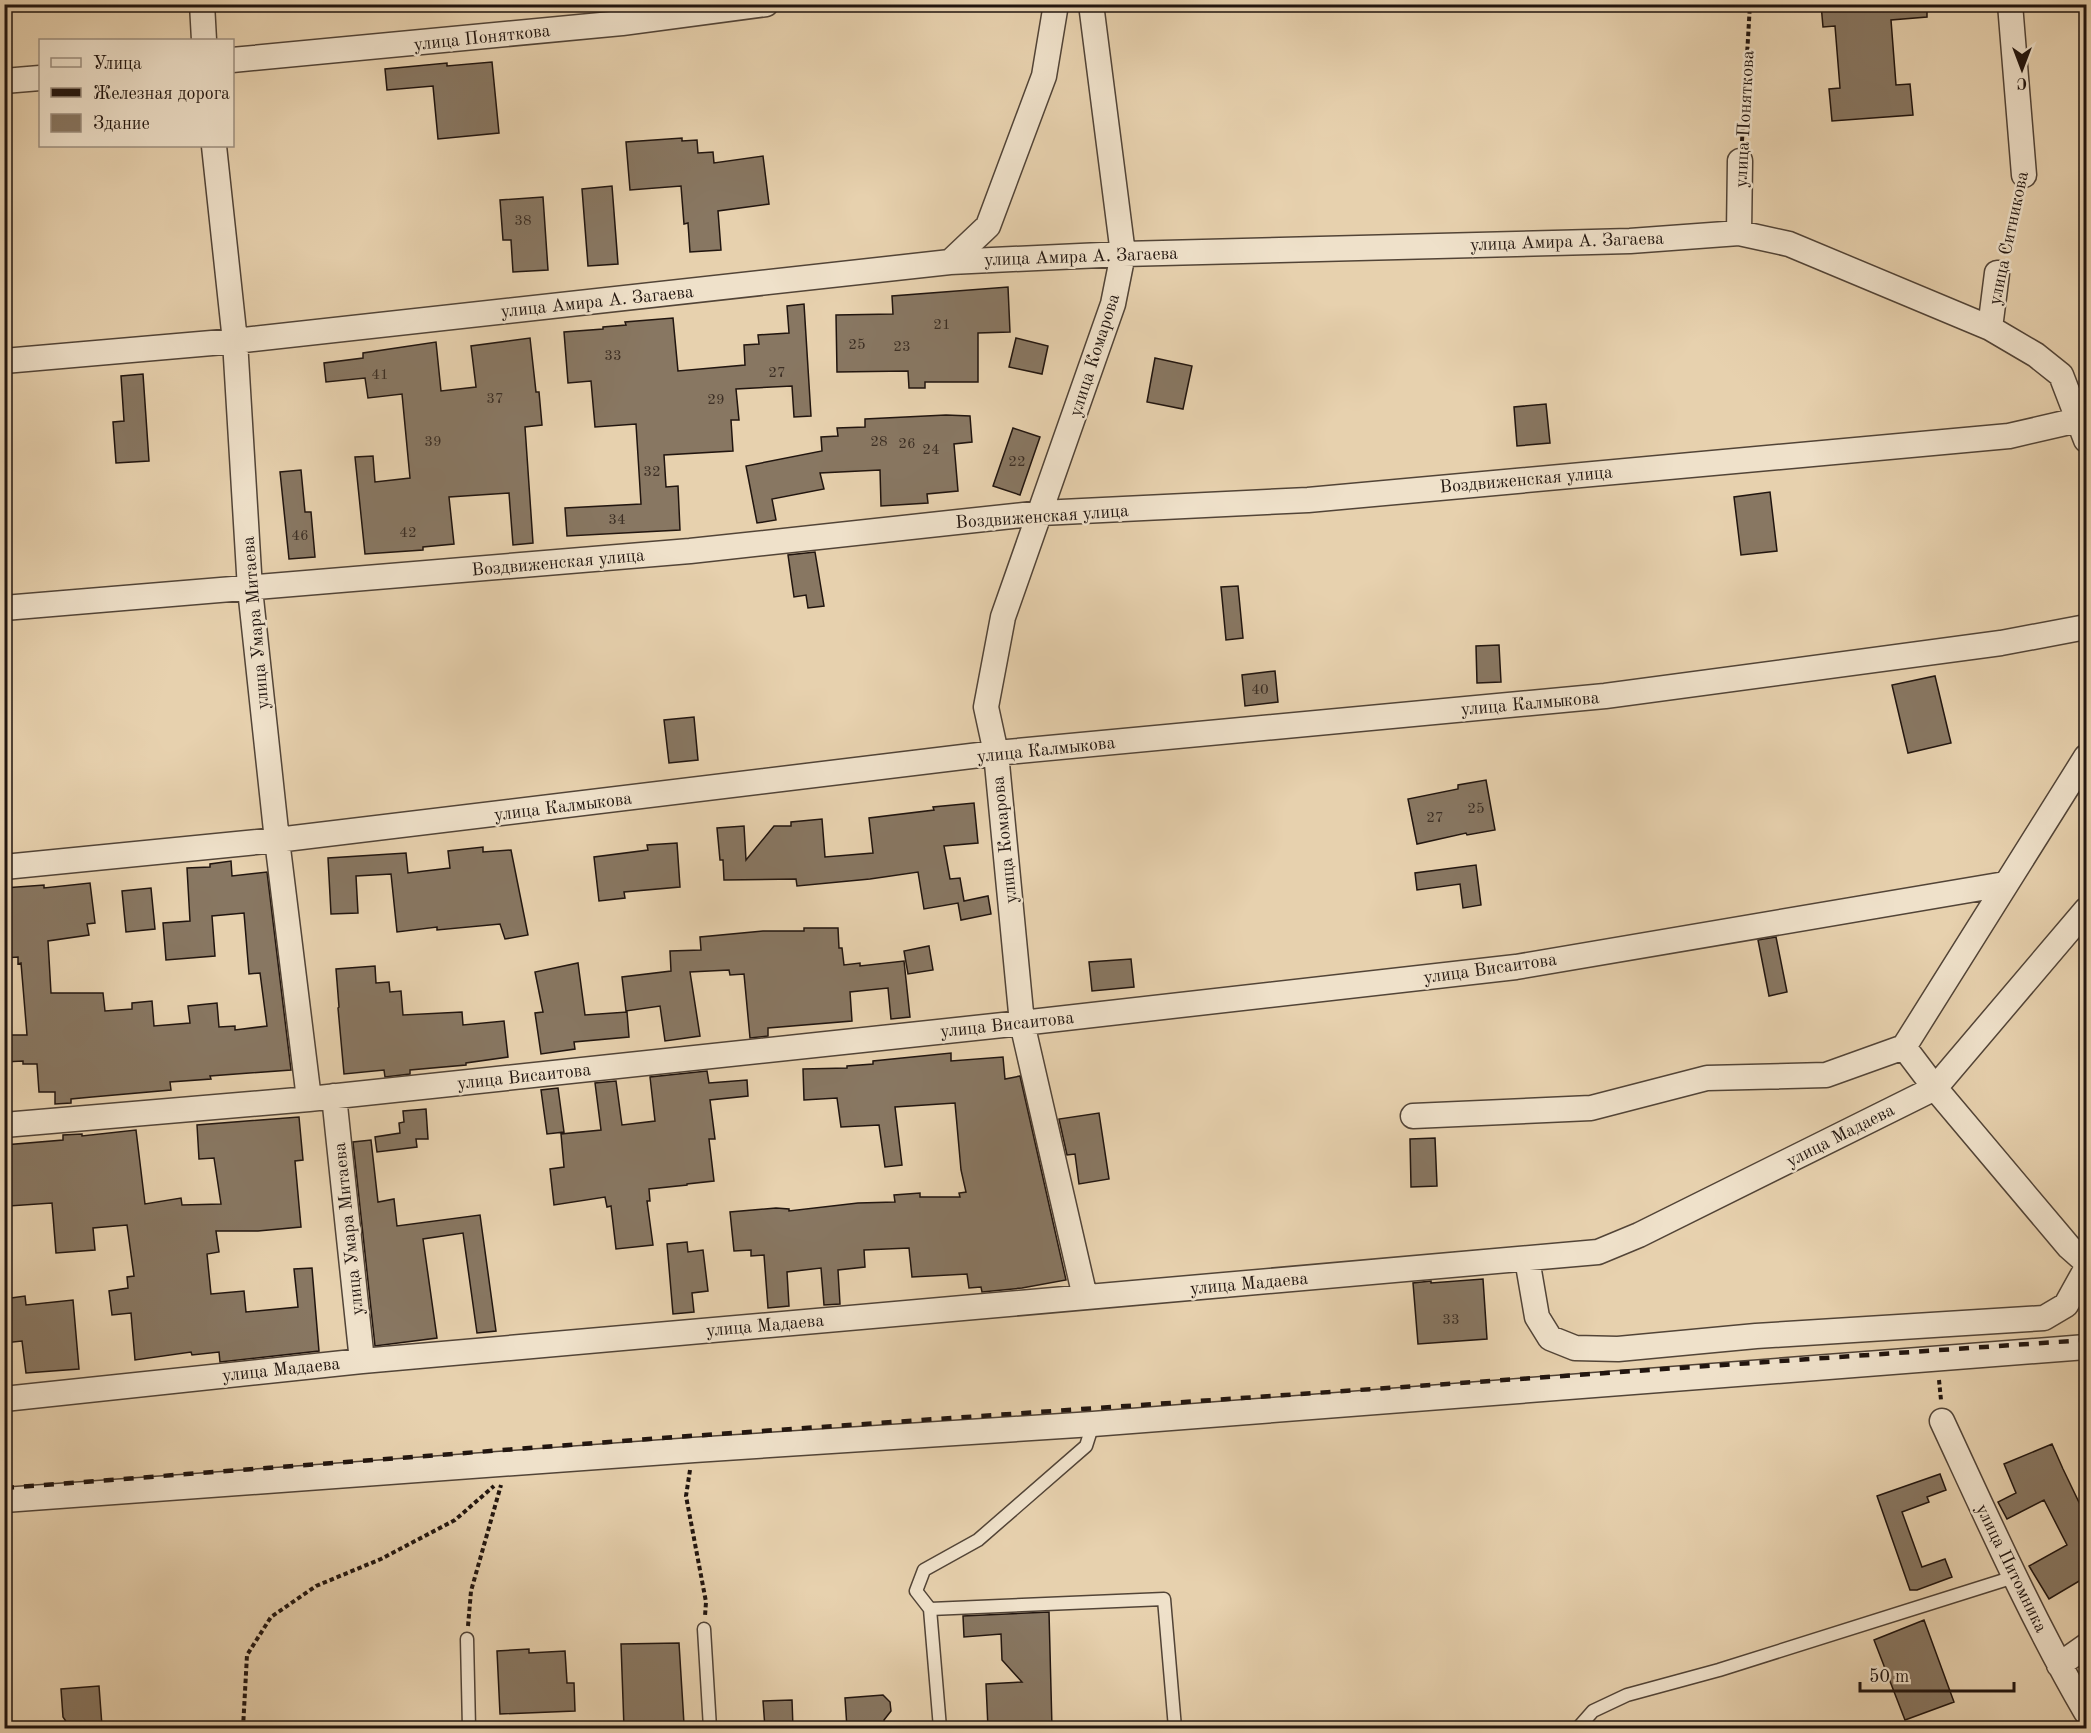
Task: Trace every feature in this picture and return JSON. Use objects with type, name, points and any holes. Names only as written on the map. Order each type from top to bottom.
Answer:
[{"type":"street","points":[[202,4],[204,39]]},
{"type":"street","name":"улица Поняткова","points":[[234,60],[622,22],[766,4]]},
{"type":"street","points":[[950,262],[988,226],[1044,76],[1056,4]]},
{"type":"street","name":"улица Комарова","points":[[1085,1297],[1022,1023],[996,753],[986,707],[1003,617],[1113,304],[1123,254],[1091,4]]},
{"type":"street","name":"улица Ситникова","points":[[2010,4],[2024,175]]},
{"type":"street","points":[[4,81],[39,78]]},
{"type":"street","name":"улица Умара Митаева","points":[[214,147],[235,341],[250,589],[277,840],[309,1099]]},
{"type":"street","name":"улица Поняткова","points":[[1739,233],[1740,161]]},
{"type":"street","name":"улица Амира А. Загаева","points":[[4,361],[235,341],[950,262],[1123,254],[1630,241],[1739,233],[1788,244],[1990,328],[2036,355],[2061,375],[2082,430]]},
{"type":"street","name":"улица Ситникова","points":[[1990,328],[1997,273]]},
{"type":"street","name":"Воздвиженская улица","points":[[4,608],[690,551],[1041,513],[1308,500],[2082,430]]},
{"type":"street","name":"улица Калмыкова","points":[[4,867],[277,840],[996,753],[1605,696],[2001,643],[2086,627]]},
{"type":"street","points":[[1413,1116],[1591,1108],[1707,1078],[1826,1076],[1904,1047],[2086,757]]},
{"type":"street","name":"улица Висаитова","points":[[4,1125],[309,1099],[1022,1023],[1516,967],[2005,884]]},
{"type":"street","name":"улица Мадаева","points":[[4,1399],[363,1361],[1598,1252],[1639,1235],[1935,1088],[2086,910]]},
{"type":"street","points":[[1904,1047],[1935,1088],[2069,1247],[2086,1262]]},
{"type":"street","name":"улица Умара Митаева","points":[[334,1096],[363,1361]]},
{"type":"street","points":[[1527,1259],[1537,1317],[1550,1338],[1575,1348],[1607,1348],[2044,1318],[2066,1305],[2086,1269]]},
{"type":"street","points":[[4,1500],[694,1450],[1093,1424],[2086,1347]]},
{"type":"street","name":"улица Питомника","points":[[1942,1421],[2014,1577],[2086,1712]]},
{"type":"street","points":[[2059,1665],[2086,1646]]},
{"type":"lane","points":[[940,1728],[930,1609],[916,1592],[924,1570],[978,1540],[1086,1446],[1093,1424]]},
{"type":"lane","points":[[1578,1728],[1593,1711],[1627,1695],[1730,1666],[2014,1577]]},
{"type":"lane","points":[[930,1609],[1164,1599],[1175,1728]]},
{"type":"lane","points":[[704,1629],[710,1728]]},
{"type":"lane","points":[[467,1639],[469,1728]]},
{"type":"path","name":"улица Поняткова","points":[[1740,161],[1750,4]]},
{"type":"path","name":"улица Ситникова","points":[[1997,273],[2024,175]]},
{"type":"path","points":[[1937,1358],[1942,1421]]},
{"type":"path","points":[[694,1450],[686,1496],[706,1602],[704,1629]]},
{"type":"path","points":[[243,1728],[246,1656],[271,1617],[316,1586],[381,1559],[455,1520],[503,1478],[471,1592],[467,1639]]},
{"type":"building","points":[[1821,4],[1927,4],[1927,17],[1891,20],[1896,85],[1910,84],[1913,115],[1832,121],[1829,89],[1840,88],[1835,26],[1823,27]]},
{"type":"building","points":[[492,62],[499,133],[438,139],[433,86],[387,90],[385,69],[447,63],[447,66]]},
{"type":"building","points":[[682,138],[682,141],[697,140],[698,153],[713,152],[714,163],[763,156],[769,204],[718,211],[721,250],[690,252],[688,223],[684,224],[681,186],[630,190],[626,142]]},
{"type":"building","points":[[612,186],[618,264],[588,266],[582,189]]},
{"type":"building","points":[[543,197],[548,270],[513,272],[511,240],[503,240],[500,200]]},
{"type":"building","points":[[1008,287],[1010,332],[978,333],[978,382],[925,382],[925,388],[909,388],[908,371],[837,372],[836,315],[893,314],[892,296]]},
{"type":"building","points":[[804,304],[811,416],[794,417],[792,386],[736,389],[739,420],[731,420],[733,451],[664,455],[666,487],[678,486],[680,530],[567,536],[565,508],[641,504],[636,424],[595,427],[591,381],[568,383],[564,332],[603,329],[603,327],[626,325],[625,322],[673,318],[678,371],[745,365],[744,345],[759,344],[758,335],[789,333],[787,306]]},
{"type":"building","points":[[530,338],[542,425],[525,427],[533,543],[513,545],[509,493],[449,497],[454,544],[423,547],[423,550],[365,554],[355,457],[373,456],[375,482],[410,478],[402,394],[368,398],[365,378],[326,382],[324,363],[363,358],[363,353],[436,342],[441,391],[476,387],[471,346]]},
{"type":"building","points":[[1016,338],[1048,346],[1042,374],[1009,367]]},
{"type":"building","points":[[1155,358],[1192,366],[1183,409],[1147,402]]},
{"type":"building","points":[[143,374],[149,461],[116,463],[113,422],[124,421],[121,376]]},
{"type":"building","points":[[1546,404],[1550,443],[1517,446],[1514,407]]},
{"type":"building","points":[[970,416],[972,442],[954,444],[958,491],[927,494],[928,503],[881,506],[880,470],[820,473],[824,489],[772,499],[776,520],[757,523],[746,466],[822,451],[821,437],[838,436],[837,428],[865,427],[865,419]]},
{"type":"building","points":[[1013,428],[1040,437],[1020,495],[993,486]]},
{"type":"building","points":[[301,470],[305,512],[311,512],[315,557],[289,559],[280,472]]},
{"type":"building","points":[[1770,492],[1777,551],[1741,555],[1734,497]]},
{"type":"building","points":[[815,552],[824,606],[808,608],[806,595],[794,597],[788,555]]},
{"type":"building","points":[[1238,586],[1243,638],[1226,640],[1221,587]]},
{"type":"building","points":[[1499,645],[1501,682],[1477,683],[1476,646]]},
{"type":"building","points":[[1275,671],[1278,702],[1245,706],[1242,675]]},
{"type":"building","points":[[1935,676],[1951,743],[1908,753],[1892,685]]},
{"type":"building","points":[[694,717],[698,760],[669,763],[664,720]]},
{"type":"building","points":[[1486,780],[1495,830],[1467,835],[1466,833],[1417,844],[1408,799],[1458,789],[1458,785]]},
{"type":"building","points":[[974,803],[978,843],[944,846],[950,879],[960,878],[964,901],[988,896],[991,914],[961,920],[958,903],[924,909],[918,872],[797,886],[796,879],[724,880],[717,828],[744,826],[746,860],[774,826],[791,826],[791,822],[822,819],[825,857],[873,853],[869,818],[934,810],[933,807]]},
{"type":"building","points":[[677,843],[680,887],[624,892],[625,898],[599,901],[594,857],[648,850],[647,845]]},
{"type":"building","points":[[483,847],[483,852],[511,850],[528,935],[505,939],[500,924],[437,930],[437,927],[397,932],[391,874],[356,876],[358,913],[331,914],[328,858],[406,853],[408,873],[450,868],[448,851]]},
{"type":"building","points":[[231,861],[232,876],[267,872],[291,1070],[210,1076],[211,1079],[170,1082],[171,1090],[71,1099],[71,1103],[55,1104],[55,1092],[39,1092],[37,1064],[23,1064],[23,1061],[4,1062],[4,1035],[27,1035],[21,963],[18,964],[18,957],[4,958],[4,888],[44,885],[44,888],[90,883],[95,923],[87,924],[89,935],[48,941],[51,993],[103,993],[105,1011],[132,1009],[132,1003],[152,1001],[154,1026],[190,1023],[188,1006],[217,1003],[219,1027],[235,1026],[235,1030],[267,1026],[260,973],[249,974],[244,913],[212,916],[215,956],[166,960],[163,923],[190,921],[187,868],[210,867],[210,864]]},
{"type":"building","points":[[1476,865],[1481,905],[1463,908],[1460,884],[1417,890],[1415,873]]},
{"type":"building","points":[[151,888],[155,929],[126,932],[122,891]]},
{"type":"building","points":[[804,928],[838,928],[839,948],[842,948],[844,965],[860,963],[860,966],[904,961],[910,1017],[891,1019],[888,988],[850,992],[852,1021],[768,1028],[768,1036],[750,1038],[744,974],[730,975],[729,970],[690,972],[700,1036],[665,1041],[660,1006],[626,1011],[622,977],[671,971],[670,951],[701,950],[700,937],[763,931],[804,931]]},
{"type":"building","points":[[1776,937],[1787,992],[1769,996],[1758,940]]},
{"type":"building","points":[[929,946],[933,970],[908,974],[904,951]]},
{"type":"building","points":[[1131,959],[1134,987],[1092,991],[1089,962]]},
{"type":"building","points":[[578,963],[585,1015],[627,1012],[629,1037],[574,1042],[575,1049],[541,1054],[535,1013],[543,1012],[535,972]]},
{"type":"building","points":[[375,966],[376,983],[389,982],[390,992],[401,991],[403,1015],[462,1012],[463,1025],[504,1021],[508,1057],[466,1063],[466,1065],[410,1070],[410,1074],[385,1077],[384,1070],[344,1074],[336,969]]},
{"type":"building","points":[[951,1053],[951,1061],[1003,1057],[1005,1079],[1020,1076],[1066,1280],[982,1292],[981,1287],[969,1288],[967,1274],[912,1277],[909,1248],[864,1250],[865,1267],[838,1270],[840,1304],[824,1305],[821,1268],[787,1272],[789,1306],[768,1308],[764,1255],[751,1256],[751,1250],[734,1251],[730,1212],[776,1208],[789,1209],[789,1211],[858,1203],[895,1202],[894,1195],[920,1193],[920,1197],[960,1197],[959,1193],[966,1192],[961,1170],[955,1103],[895,1107],[902,1165],[885,1167],[879,1125],[841,1127],[837,1098],[804,1100],[803,1069],[847,1068],[847,1066],[873,1064],[873,1061]]},
{"type":"building","points":[[707,1071],[709,1083],[747,1080],[748,1096],[710,1100],[715,1139],[709,1139],[714,1181],[649,1189],[650,1201],[647,1201],[653,1245],[616,1249],[611,1206],[607,1207],[605,1197],[554,1205],[550,1169],[564,1167],[561,1134],[601,1130],[595,1083],[616,1081],[622,1125],[655,1121],[650,1077]]},
{"type":"building","points":[[558,1088],[564,1132],[547,1134],[541,1090]]},
{"type":"building","points":[[426,1109],[428,1139],[416,1139],[417,1147],[377,1152],[375,1137],[400,1133],[399,1123],[404,1122],[403,1111]]},
{"type":"building","points":[[1099,1113],[1109,1179],[1079,1184],[1075,1154],[1067,1155],[1059,1119]]},
{"type":"building","points":[[299,1117],[303,1160],[295,1161],[301,1227],[258,1231],[216,1231],[219,1252],[207,1254],[211,1294],[244,1291],[246,1312],[298,1307],[294,1269],[312,1268],[319,1351],[220,1362],[219,1352],[192,1355],[191,1352],[135,1360],[131,1313],[112,1315],[109,1291],[128,1288],[127,1277],[134,1276],[127,1225],[93,1228],[95,1250],[56,1253],[52,1203],[9,1206],[4,1145],[63,1140],[63,1135],[82,1134],[82,1136],[136,1130],[145,1204],[181,1198],[182,1205],[221,1204],[214,1158],[199,1159],[197,1125]]},
{"type":"building","points":[[1435,1138],[1437,1186],[1411,1187],[1410,1139]]},
{"type":"building","points":[[371,1140],[378,1202],[394,1199],[397,1226],[480,1215],[496,1331],[477,1333],[463,1233],[423,1239],[437,1338],[375,1346],[353,1142]]},
{"type":"building","points":[[687,1242],[688,1252],[703,1250],[708,1291],[692,1293],[694,1312],[673,1314],[667,1244]]},
{"type":"building","points":[[1483,1279],[1487,1339],[1418,1344],[1413,1283]]},
{"type":"building","points":[[25,1296],[26,1305],[73,1300],[79,1369],[26,1373],[22,1341],[4,1343],[4,1299]]},
{"type":"building","points":[[2052,1444],[2086,1517],[2086,1577],[2049,1599],[2029,1566],[2067,1545],[2044,1500],[2007,1519],[1998,1502],[2016,1493],[2004,1464]]},
{"type":"building","points":[[1940,1474],[1946,1490],[1927,1497],[1929,1502],[1902,1512],[1922,1567],[1945,1559],[1952,1577],[1917,1590],[1910,1590],[1877,1496]]},
{"type":"building","points":[[1049,1612],[1052,1728],[988,1728],[986,1684],[1022,1682],[1002,1660],[1001,1634],[964,1637],[963,1616]]},
{"type":"building","points":[[1924,1620],[1954,1702],[1905,1720],[1874,1640]]},
{"type":"building","points":[[679,1643],[684,1724],[624,1728],[621,1644]]},
{"type":"building","points":[[529,1649],[529,1653],[565,1651],[567,1683],[574,1683],[575,1711],[500,1714],[497,1651]]},
{"type":"building","points":[[99,1686],[102,1726],[67,1723],[63,1717],[61,1689]]},
{"type":"building","points":[[883,1695],[890,1702],[891,1711],[884,1720],[885,1728],[847,1728],[845,1698]]},
{"type":"building","points":[[792,1700],[793,1728],[765,1728],[763,1701]]},
{"type":"railway","points":[[4,1488],[675,1437],[2086,1340]]}]
